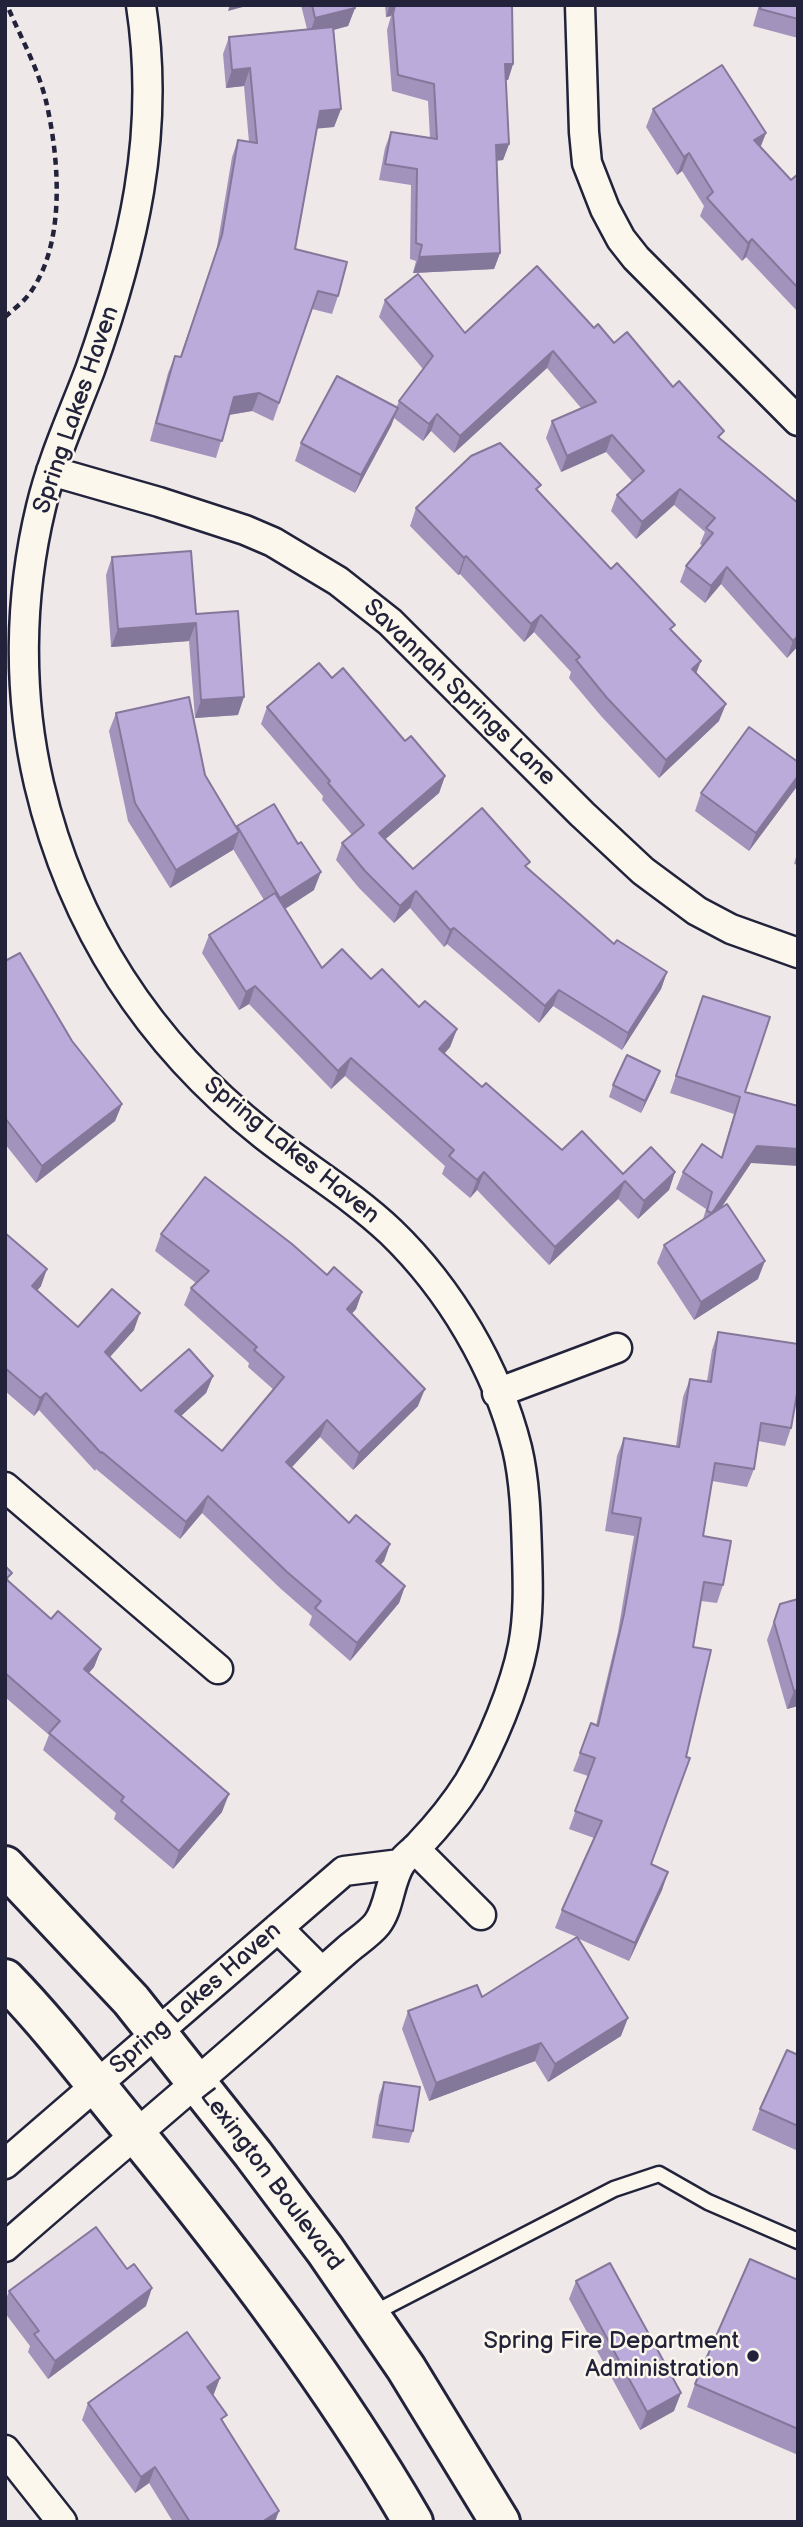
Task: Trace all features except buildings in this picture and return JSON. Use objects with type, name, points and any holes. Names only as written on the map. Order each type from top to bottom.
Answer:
[{"type":"main road","name":"Lexington Boulevard","points":[[5,1866],[158,2032],[325,2250],[406,2368],[500,2522]]},
{"type":"main road","points":[[5,1979],[38,2013],[181,2188],[339,2401],[413,2522]]},
{"type":"street","name":"Spring Lakes Haven","points":[[8,2238],[198,2082],[380,1921],[408,1856],[454,1804],[471,1778],[514,1680],[524,1638],[528,1602],[522,1471],[509,1421],[477,1346],[452,1304],[401,1243],[359,1205],[228,1106],[189,1068],[138,1007],[89,926],[66,874],[46,810],[17,736],[24,674],[27,584],[41,508],[51,471],[119,286],[137,213],[144,165],[147,95],[147,58],[141,5]]},
{"type":"street","points":[[580,5],[587,163],[605,209],[621,239],[636,258],[798,421]]},
{"type":"street","name":"Savannah Springs Lane","points":[[51,471],[245,530],[273,542],[315,566],[390,622],[582,814],[643,871],[697,911],[719,923],[798,953]]},
{"type":"street","points":[[497,1393],[617,1348]]},
{"type":"street","points":[[5,1487],[218,1670]]},
{"type":"street","name":"Spring Lakes Haven","points":[[5,2164],[344,1871],[408,1856]]},
{"type":"street","points":[[408,1856],[481,1915]]},
{"type":"street","points":[[278,1928],[322,1972]]},
{"type":"street","points":[[5,2450],[62,2522]]},
{"type":"lane","points":[[370,2315],[614,2189],[659,2174],[708,2202],[798,2241]]},
{"type":"path","points":[[5,317],[32,291],[49,252],[57,206],[55,155],[45,99],[7,5]]},
{"type":"place","name":"Spring Fire Department Administration","points":[[753,2356]]}]
